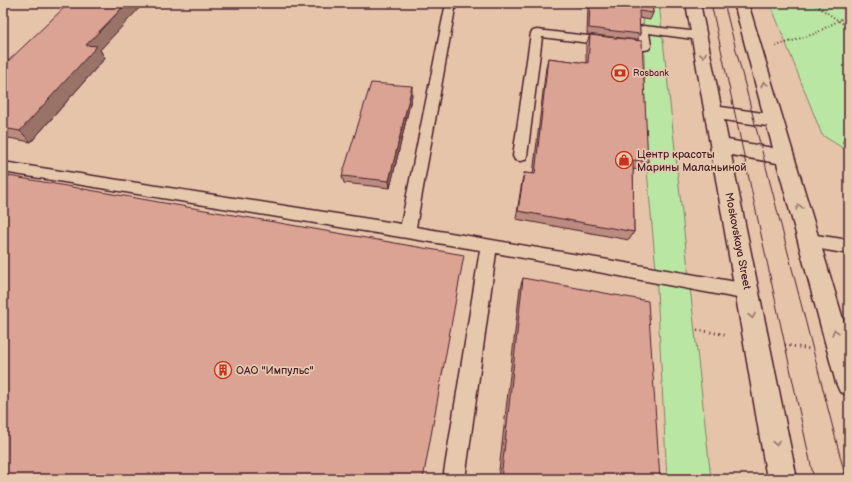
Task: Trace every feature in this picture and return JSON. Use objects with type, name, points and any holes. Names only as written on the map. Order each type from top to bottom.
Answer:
[{"type":"street","name":"Moskovskaya Street","points":[[693,3],[782,479]]},
{"type":"street","points":[[741,3],[849,383]]},
{"type":"street","points":[[713,112],[775,121]]},
{"type":"street","points":[[720,146],[785,156]]},
{"type":"lane","points":[[407,232],[451,3]]},
{"type":"lane","points":[[520,156],[537,33],[645,46],[643,29],[700,36]]},
{"type":"lane","points":[[3,167],[490,245],[748,292]]},
{"type":"lane","points":[[809,241],[849,247]]},
{"type":"lane","points":[[454,479],[490,245]]},
{"type":"path","points":[[813,3],[849,29]]},
{"type":"path","points":[[846,3],[849,6]]},
{"type":"path","points":[[772,47],[792,43],[839,22],[849,15]]},
{"type":"path","points":[[849,133],[842,142],[849,143]]},
{"type":"green space","points":[[643,3],[659,3],[711,479],[667,479],[656,270],[646,158]]},
{"type":"green space","points":[[770,3],[849,3],[849,152],[822,135]]},
{"type":"building","points":[[69,3],[127,3],[86,45],[97,46],[20,131],[3,128],[3,66]]},
{"type":"building","points":[[590,3],[652,3],[653,13],[639,11],[640,34],[589,28]]},
{"type":"building","points":[[590,35],[642,41],[648,162],[633,160],[634,232],[518,211],[524,173],[535,174],[548,58],[588,63]]},
{"type":"building","points":[[371,83],[412,86],[389,181],[342,176]]},
{"type":"building","name":"ОАО \"Импульс\"","points":[[3,175],[464,255],[423,479],[3,479]]},
{"type":"building","points":[[523,278],[648,301],[660,479],[501,479]]},
{"type":"tram line","points":[[711,3],[814,479]]},
{"type":"tram line","points":[[724,3],[846,479]]},
{"type":"place","name":"Rosbank","points":[[620,73]]},
{"type":"place","name":"Центр красоты Марины Маланьиной","points":[[624,160]]},
{"type":"place","name":"ОАО \"Импульс\"","points":[[223,370]]}]
